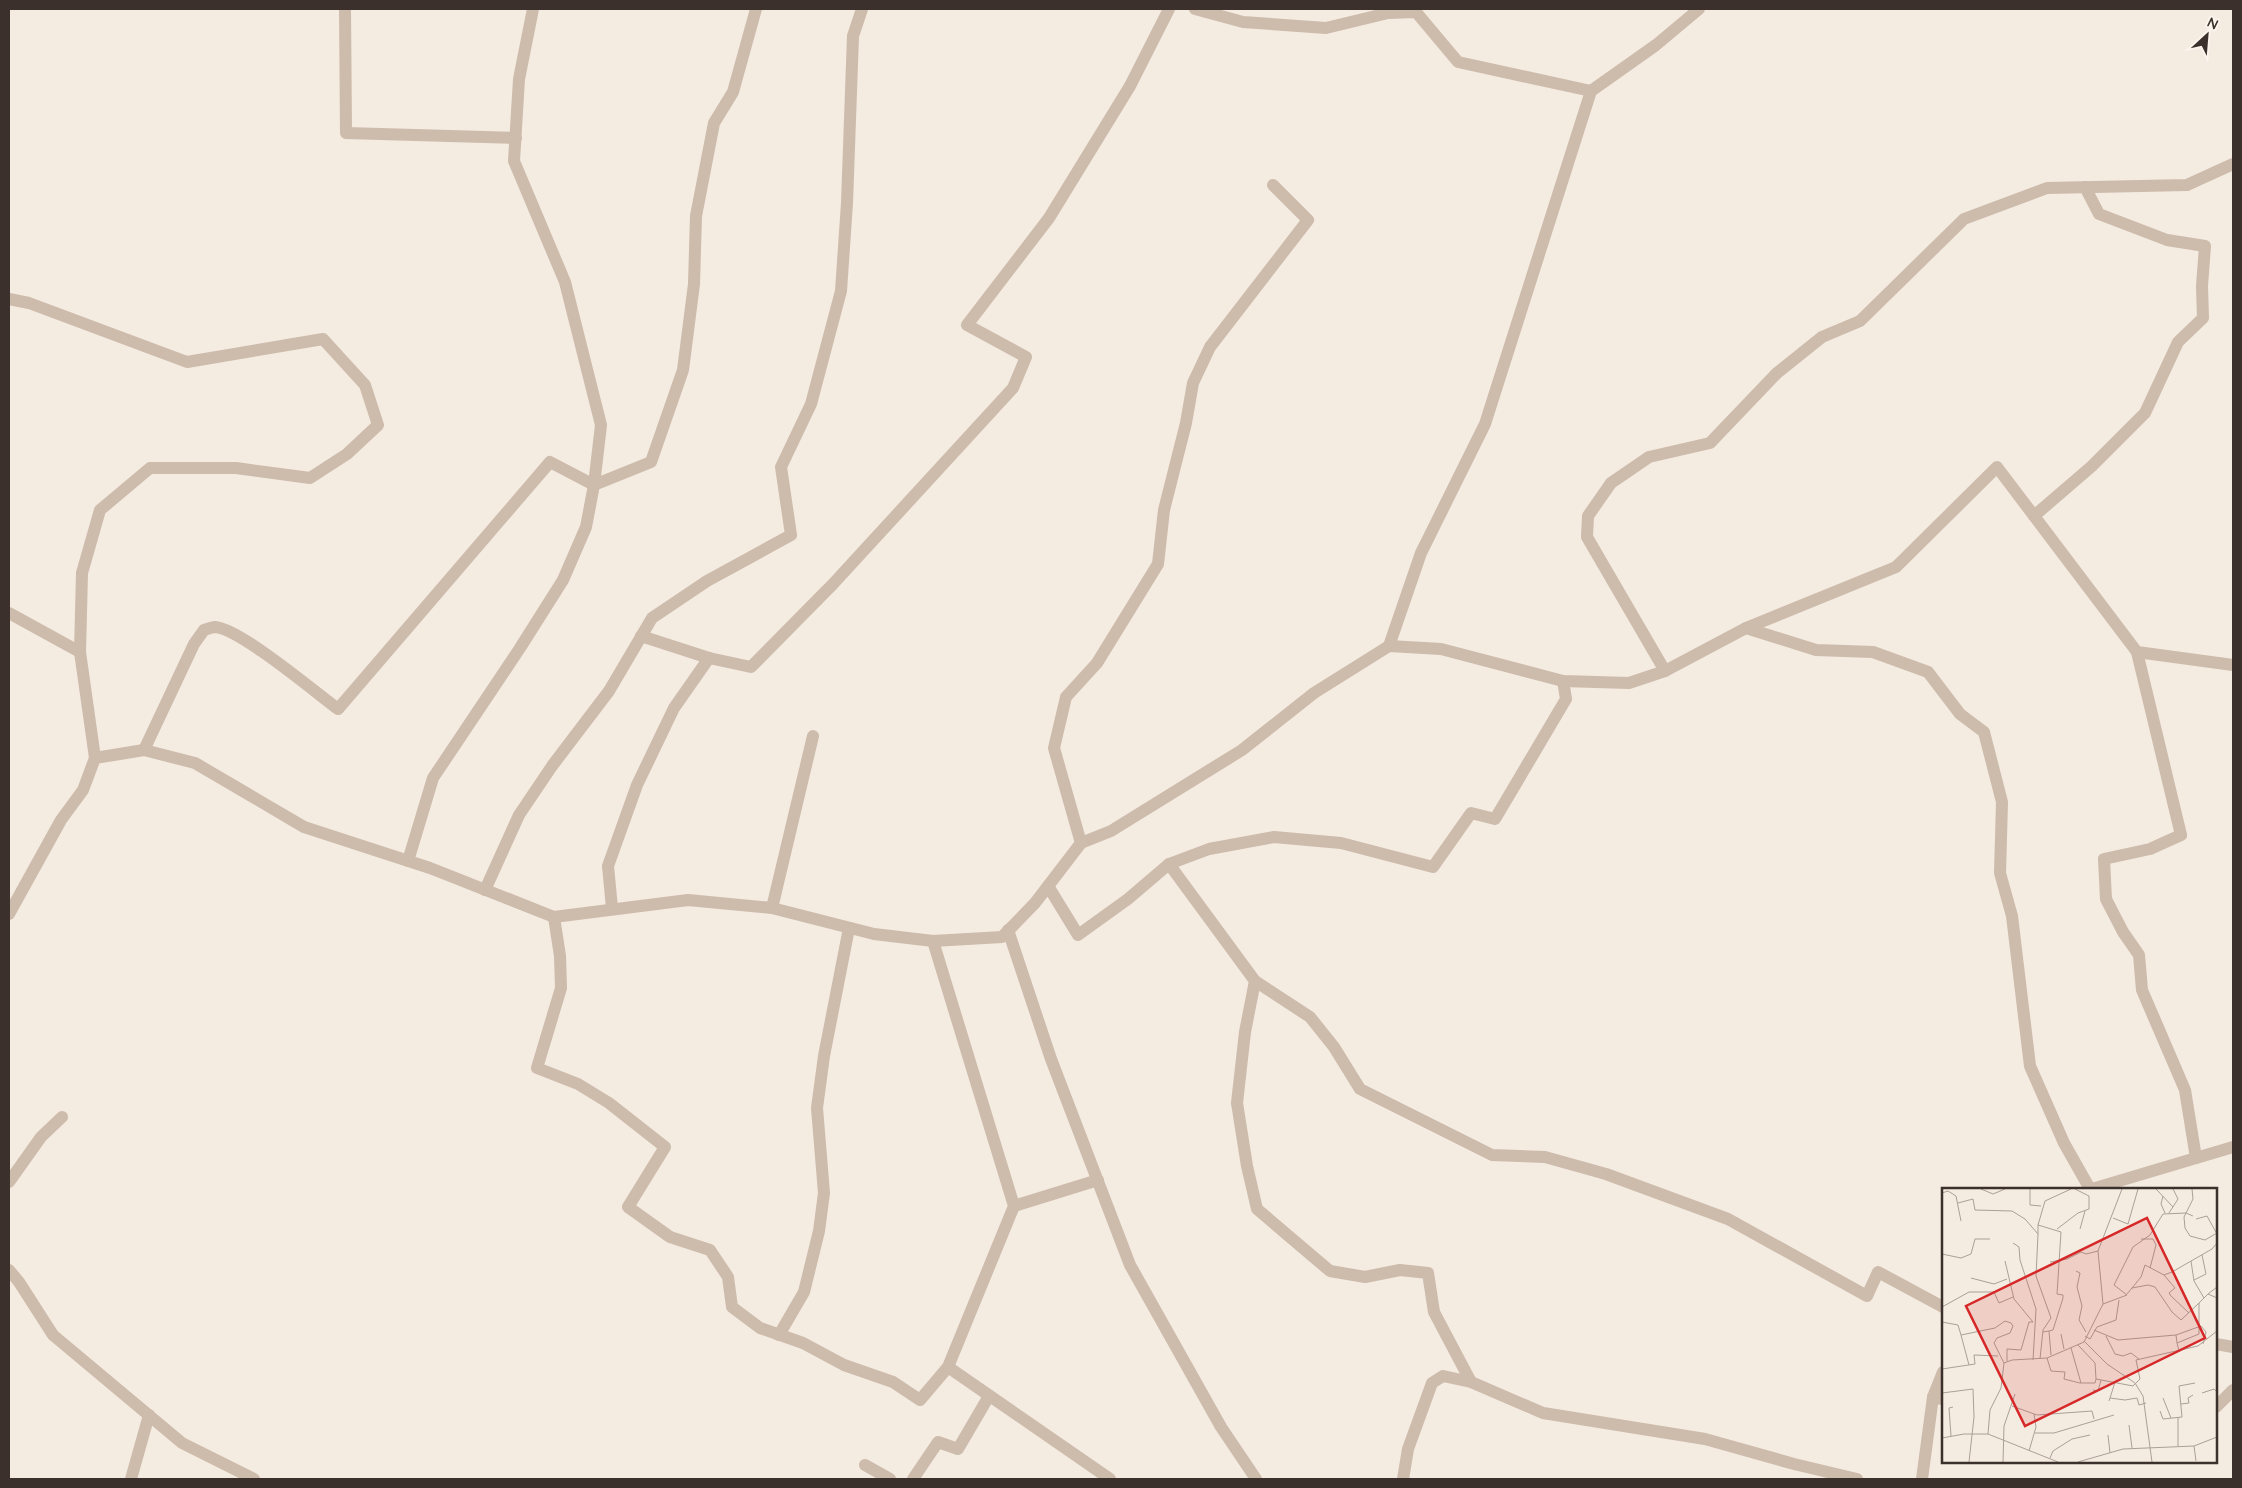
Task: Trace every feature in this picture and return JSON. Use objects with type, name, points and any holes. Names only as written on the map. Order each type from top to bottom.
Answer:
[{"type":"street","points":[[345,9],[346,133],[516,138]]},
{"type":"street","points":[[408,861],[433,778],[563,580],[586,527],[594,486],[601,425],[565,282],[514,161],[519,79],[533,9]]},
{"type":"street","points":[[594,486],[651,462],[683,370],[694,284],[696,216],[714,123],[733,92],[756,9]]},
{"type":"street","points":[[485,890],[519,815],[552,766],[609,691],[652,618],[699,586],[792,534],[781,467],[812,404],[841,291],[847,203],[853,36],[862,9]]},
{"type":"street","points":[[641,636],[709,658],[750,667],[833,584],[1013,388],[1026,358],[967,325],[1049,218],[1130,86],[1169,9]]},
{"type":"street","points":[[1195,9],[1243,22],[1326,28],[1388,13],[1416,12],[1458,62],[1591,91]]},
{"type":"street","points":[[1389,646],[1421,553],[1485,424],[1591,91],[1656,44],[1699,9]]},
{"type":"street","points":[[1664,671],[1587,537],[1588,516],[1611,482],[1649,457],[1710,443],[1777,373],[1822,337],[1860,321],[1964,219],[2047,188],[2187,185],[2233,164]]},
{"type":"street","points":[[1081,843],[1054,748],[1066,697],[1097,663],[1158,564],[1164,510],[1186,423],[1193,382],[1210,347],[1308,220],[1273,185]]},
{"type":"street","points":[[2034,516],[2092,466],[2145,413],[2178,342],[2203,318],[2202,286],[2205,246],[2167,240],[2099,214],[2085,187]]},
{"type":"street","points":[[9,299],[29,303],[187,362],[323,339],[365,385],[378,425],[347,454],[310,478],[236,468],[150,468],[100,510],[82,573],[80,652],[95,758],[83,790],[61,820],[9,914]]},
{"type":"street","points":[[144,750],[194,644],[204,630],[216,627],[230,633],[274,659],[338,709],[550,462],[594,486]]},
{"type":"street","points":[[95,758],[144,750],[195,763],[304,827],[408,861],[554,917],[612,908],[688,900],[772,908],[874,934],[933,941],[1002,937],[1048,886],[1081,843],[1111,831],[1242,750],[1314,693],[1389,646],[1442,649],[1563,681],[1629,684],[1664,671],[1746,628],[1896,567],[1997,467],[2137,652],[2181,835],[2150,849],[2104,859],[2106,899],[2123,932],[2139,955],[2142,990],[2185,1090],[2196,1158]]},
{"type":"street","points":[[9,613],[80,652]]},
{"type":"street","points":[[1746,628],[1816,650],[1873,652],[1928,672],[1960,714],[1984,732],[2002,802],[2000,873],[2012,916],[2030,1066],[2064,1143],[2090,1188]]},
{"type":"street","points":[[2137,652],[2233,665]]},
{"type":"street","points":[[612,908],[608,866],[636,785],[674,708],[709,658]]},
{"type":"street","points":[[1048,886],[1078,934],[1128,899],[1169,864],[1209,849],[1274,837],[1341,842],[1433,868],[1471,813],[1495,819],[1566,699],[1563,681]]},
{"type":"street","points":[[772,908],[813,736]]},
{"type":"street","points":[[1169,864],[1255,981],[1310,1017],[1334,1047],[1360,1089],[1492,1155],[1545,1157],[1606,1174],[1728,1219],[1867,1296],[1878,1272],[1942,1306]]},
{"type":"street","points":[[554,917],[560,956],[561,988],[537,1068],[578,1084],[609,1103],[665,1146],[628,1207],[670,1237],[710,1250],[728,1277],[732,1306],[760,1328],[804,1343],[844,1365],[893,1382],[920,1400],[948,1367],[1014,1206],[933,941]]},
{"type":"street","points":[[779,1335],[804,1292],[819,1231],[824,1193],[817,1108],[824,1056],[849,928]]},
{"type":"street","points":[[1008,930],[1050,1059],[1130,1265],[1221,1427],[1256,1479]]},
{"type":"street","points":[[1255,981],[1245,1032],[1237,1103],[1247,1166],[1257,1209],[1330,1271],[1365,1277],[1400,1270],[1428,1273],[1434,1312],[1471,1382]]},
{"type":"street","points":[[9,1182],[41,1137],[62,1117]]},
{"type":"street","points":[[2094,1188],[2233,1147]]},
{"type":"street","points":[[1014,1206],[1098,1180]]},
{"type":"street","points":[[9,1270],[19,1282],[53,1335],[182,1443],[254,1479]]},
{"type":"street","points":[[2217,1344],[2233,1347]]},
{"type":"street","points":[[948,1367],[1110,1479]]},
{"type":"street","points":[[1403,1479],[1408,1449],[1432,1383],[1442,1376],[1471,1382],[1543,1413],[1706,1439],[1857,1479]]},
{"type":"street","points":[[1922,1479],[1942,1377]]},
{"type":"street","points":[[914,1479],[938,1442],[958,1449],[989,1396]]},
{"type":"street","points":[[2217,1406],[2231,1397]]},
{"type":"street","points":[[131,1479],[149,1415]]},
{"type":"street","points":[[865,1465],[890,1479]]}]
